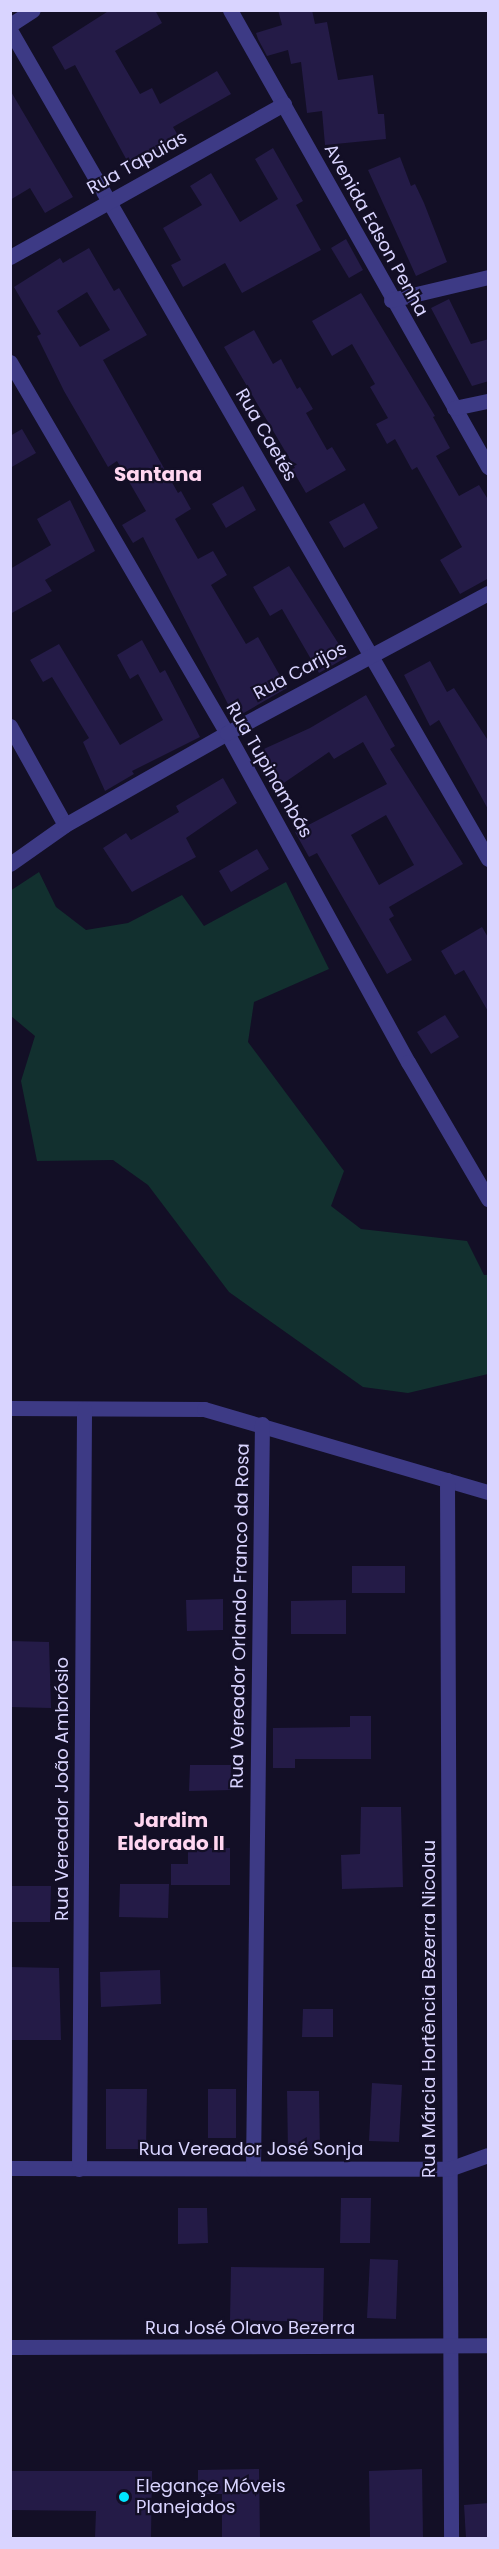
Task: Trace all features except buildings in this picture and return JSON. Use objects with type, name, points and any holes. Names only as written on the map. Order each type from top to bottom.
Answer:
[{"type":"street","points":[[10,25],[33,10]]},
{"type":"street","name":"Avenida Edson Penha","points":[[230,10],[391,300],[489,467]]},
{"type":"street","name":"Rua Caetés","points":[[10,30],[107,202],[489,860]]},
{"type":"street","name":"Rua Tapuias","points":[[10,257],[284,104]]},
{"type":"street","points":[[391,300],[489,278]]},
{"type":"street","name":"Rua Tupinambás","points":[[10,362],[226,733],[408,1062],[489,1199]]},
{"type":"street","points":[[454,408],[489,400]]},
{"type":"street","name":"Rua Carijos","points":[[10,864],[65,825],[226,733],[489,593]]},
{"type":"street","points":[[10,726],[65,825]]},
{"type":"street","points":[[10,1408],[204,1409],[262,1424],[489,1492]]},
{"type":"street","name":"Rua Vereador João Ambrósio","points":[[79,2169],[84,1409]]},
{"type":"street","name":"Rua Vereador Orlando Franco da Rosa","points":[[253,2168],[262,1424]]},
{"type":"street","name":"Rua Márcia Hortência Bezerra Nicolau","points":[[447,1480],[451,2538]]},
{"type":"street","name":"Rua Vereador José Sonja","points":[[10,2168],[449,2169],[489,2155]]},
{"type":"street","name":"Rua José Olavo Bezerra","points":[[10,2347],[450,2348],[489,2345]]},
{"type":"green space","points":[[39,872],[56,907],[86,930],[128,923],[182,895],[204,926],[286,882],[329,969],[254,1002],[248,1042],[344,1171],[331,1206],[361,1229],[467,1241],[484,1275],[488,1275],[488,1374],[408,1393],[363,1387],[229,1292],[148,1185],[113,1160],[37,1161],[21,1081],[35,1036],[11,1016],[10,891]]},
{"type":"place","name":"Elegançe Móveis Planejados","points":[[124,2497]]},
{"type":"district","name":"Santana","points":[[158,474]]},
{"type":"district","name":"Jardim Eldorado II","points":[[171,1832]]}]
